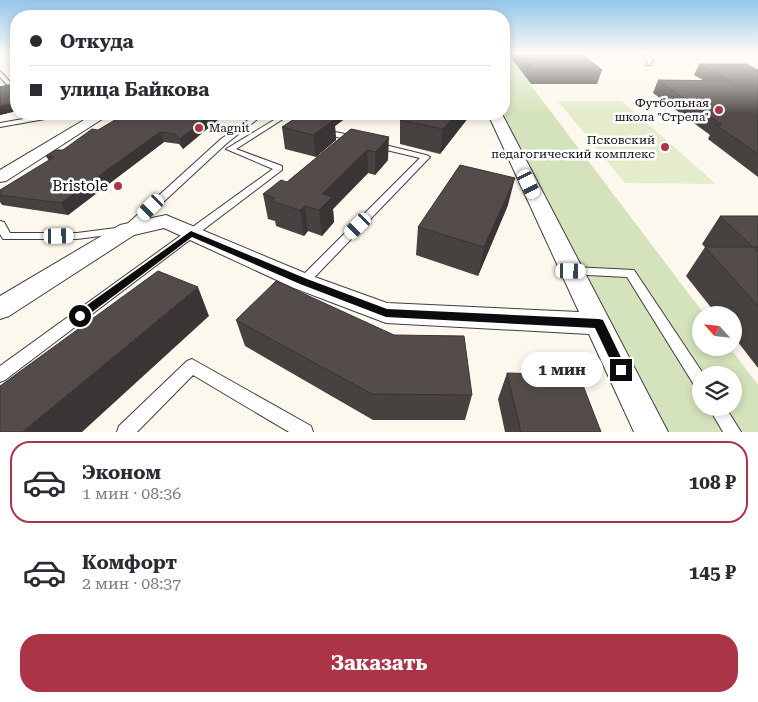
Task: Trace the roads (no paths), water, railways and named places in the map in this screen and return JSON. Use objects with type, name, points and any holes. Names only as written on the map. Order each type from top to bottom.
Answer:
[{"type":"street","points":[[0,177],[82,131],[96,120]]},
{"type":"street","points":[[498,120],[651,432]]},
{"type":"street","points":[[0,309],[127,230],[166,221],[191,234],[303,282],[386,313],[599,324]]},
{"type":"lane","points":[[0,125],[28,120]]},
{"type":"lane","points":[[0,224],[7,237],[77,236],[127,230],[224,141],[252,120]]},
{"type":"lane","points":[[0,375],[279,168],[230,149],[282,120]]},
{"type":"lane","points":[[303,282],[426,157],[315,129]]},
{"type":"lane","points":[[571,271],[630,272],[692,369]]},
{"type":"lane","points":[[125,432],[192,366],[305,432]]},
{"type":"lane","points":[[722,416],[733,432]]},
{"type":"place","name":"Футбольная школа \"Стрела\"","points":[[719,110]]},
{"type":"place","name":"Magnit","points":[[199,128]]},
{"type":"place","name":"Псковский педагогический комплекс","points":[[665,147]]},
{"type":"place","name":"Bristole","points":[[118,186]]}]
